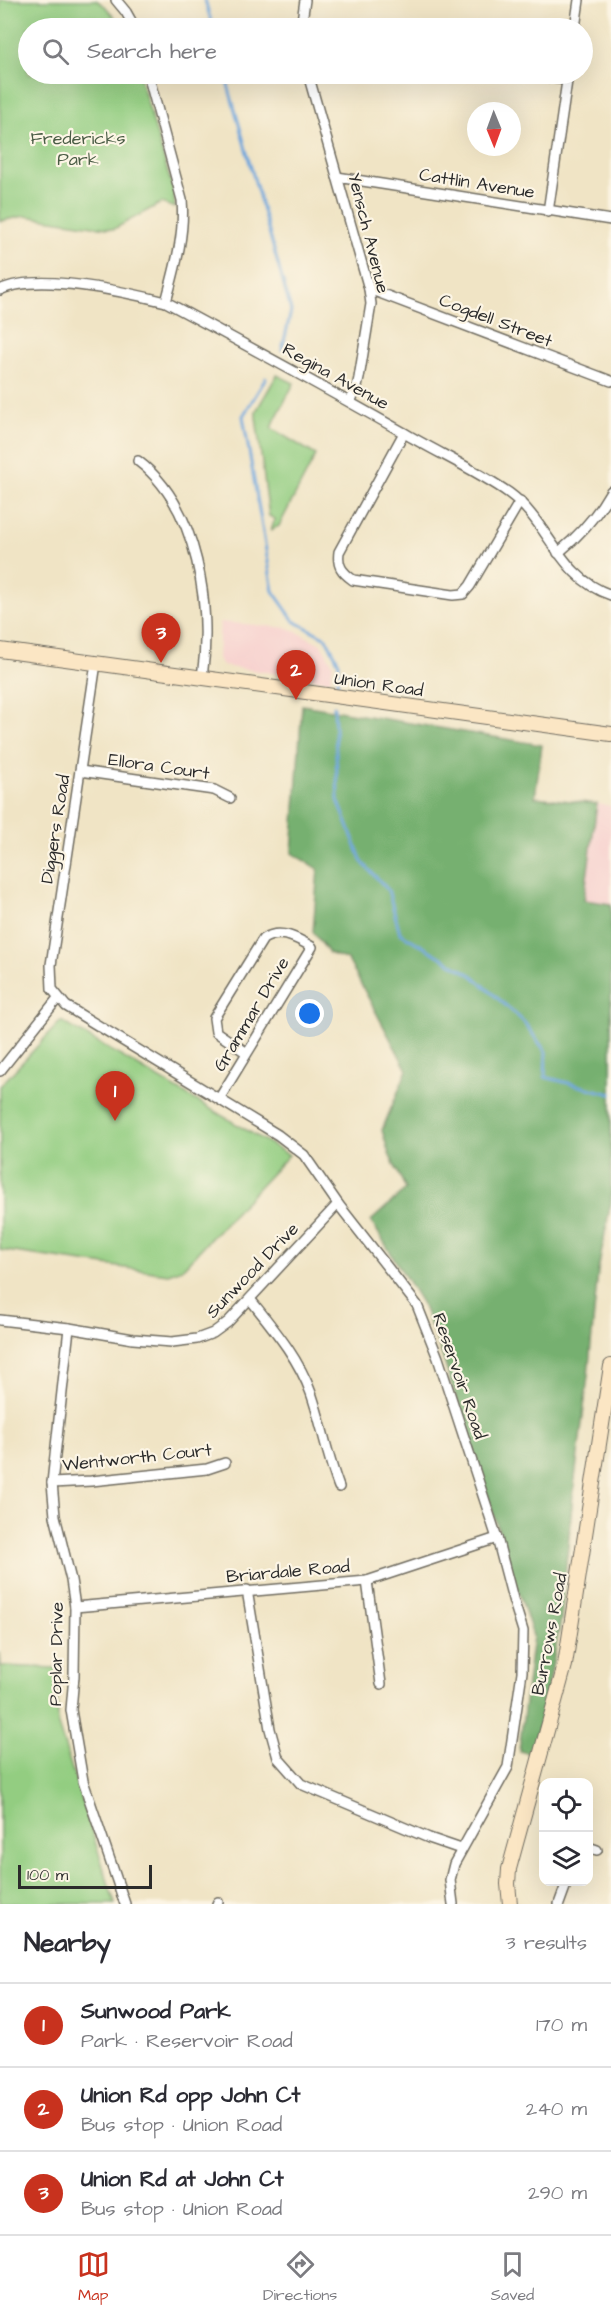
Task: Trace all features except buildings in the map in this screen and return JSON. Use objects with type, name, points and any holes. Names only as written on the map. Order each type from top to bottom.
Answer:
[{"type":"main road","name":"Union Road","points":[[0,650],[611,734]]},
{"type":"main road","name":"Burrows Road","points":[[510,1904],[509,1869],[565,1665],[605,1446],[611,1366]]},
{"type":"street","points":[[116,0],[129,18]]},
{"type":"street","points":[[302,18],[304,0]]},
{"type":"street","points":[[576,18],[579,0]]},
{"type":"street","points":[[151,84],[182,200],[183,213],[178,253],[166,302]]},
{"type":"street","name":"Yensch Avenue","points":[[311,84],[369,289],[370,303],[359,378],[350,402]]},
{"type":"street","points":[[548,212],[567,84]]},
{"type":"street","name":"Cattlin Avenue","points":[[337,177],[548,212],[611,220]]},
{"type":"street","name":"Regina Avenue","points":[[0,290],[9,286],[41,281],[133,294],[166,302],[350,402],[520,501],[576,574],[611,595]]},
{"type":"street","name":"Cogdell Street","points":[[369,289],[611,381]]},
{"type":"street","points":[[404,433],[339,552],[337,564],[353,580],[453,595],[463,594],[520,501]]},
{"type":"street","points":[[138,461],[153,472],[171,496],[181,517],[199,572],[206,615],[206,650],[202,678]]},
{"type":"street","points":[[558,553],[598,514],[611,491]]},
{"type":"street","name":"Diggers Road","points":[[58,998],[52,989],[51,965],[96,663]]},
{"type":"street","name":"Ellora Court","points":[[80,771],[214,790],[231,798]]},
{"type":"street","name":"Grammar Drive","points":[[219,1099],[312,947],[294,936],[269,935],[263,939],[214,1018],[216,1032],[247,1053]]},
{"type":"street","points":[[0,1071],[58,998]]},
{"type":"street","name":"Reservoir Road","points":[[58,998],[66,1006],[278,1135],[304,1155],[338,1204],[417,1305],[438,1358],[497,1538],[523,1631],[522,1672],[508,1767],[454,1864],[450,1880],[453,1904]]},
{"type":"street","name":"Sunwood Drive","points":[[0,1320],[155,1341],[197,1339],[213,1333],[228,1322],[338,1204]]},
{"type":"street","points":[[250,1299],[288,1348],[310,1391],[330,1464],[339,1487]]},
{"type":"street","name":"Poplar Drive","points":[[69,1328],[52,1483],[55,1516],[71,1580],[75,1607],[71,1710],[83,1781],[125,1904]]},
{"type":"street","name":"Wentworth Court","points":[[52,1483],[91,1482],[207,1469],[225,1463]]},
{"type":"street","name":"Briardale Road","points":[[75,1607],[367,1581],[497,1538]]},
{"type":"street","points":[[367,1581],[381,1684]]},
{"type":"street","points":[[248,1590],[270,1729],[278,1758],[301,1784],[429,1838],[461,1849]]},
{"type":"street","points":[[559,1904],[565,1886]]},
{"type":"shaded area","points":[[220,622],[289,628],[321,644],[333,664],[330,681],[222,666],[218,658]]},
{"type":"shaded area","points":[[597,804],[611,806],[611,904],[584,900]]},
{"type":"green space","name":"Fredericks Park","points":[[0,0],[96,0],[115,18],[18,18],[18,84],[142,84],[174,193],[175,208],[161,203],[114,229],[25,216],[0,221]]},
{"type":"green space","points":[[277,375],[294,383],[271,428],[316,455],[279,526],[271,530],[275,519],[269,516],[256,411]]},
{"type":"green space","points":[[302,705],[542,745],[535,797],[597,804],[584,900],[611,904],[611,1201],[598,1271],[561,1619],[548,1689],[532,1754],[519,1751],[533,1636],[439,1346],[422,1304],[371,1221],[406,1189],[389,1154],[382,1130],[407,1070],[348,960],[329,953],[313,932],[318,869],[292,853]]},
{"type":"green space","points":[[61,1021],[289,1155],[182,1269],[168,1274],[0,1250],[0,1086]]},
{"type":"green space","points":[[0,1652],[1,1666],[57,1668],[58,1725],[115,1904],[0,1904]]},
{"type":"waterway","points":[[205,0],[210,18]]},
{"type":"waterway","points":[[228,84],[291,311],[282,350]]},
{"type":"waterway","points":[[266,378],[243,416],[273,591],[294,621],[326,638],[339,663],[337,685]]},
{"type":"waterway","points":[[334,706],[338,800],[362,862],[388,890],[400,933],[473,976],[523,1021],[546,1052],[545,1077],[611,1094]]},
{"type":"place","name":"Union Rd at John Ct","points":[[161,663]]},
{"type":"place","name":"Union Rd opp John Ct","points":[[296,700]]},
{"type":"place","name":"Sunwood Park","points":[[115,1121]]}]
